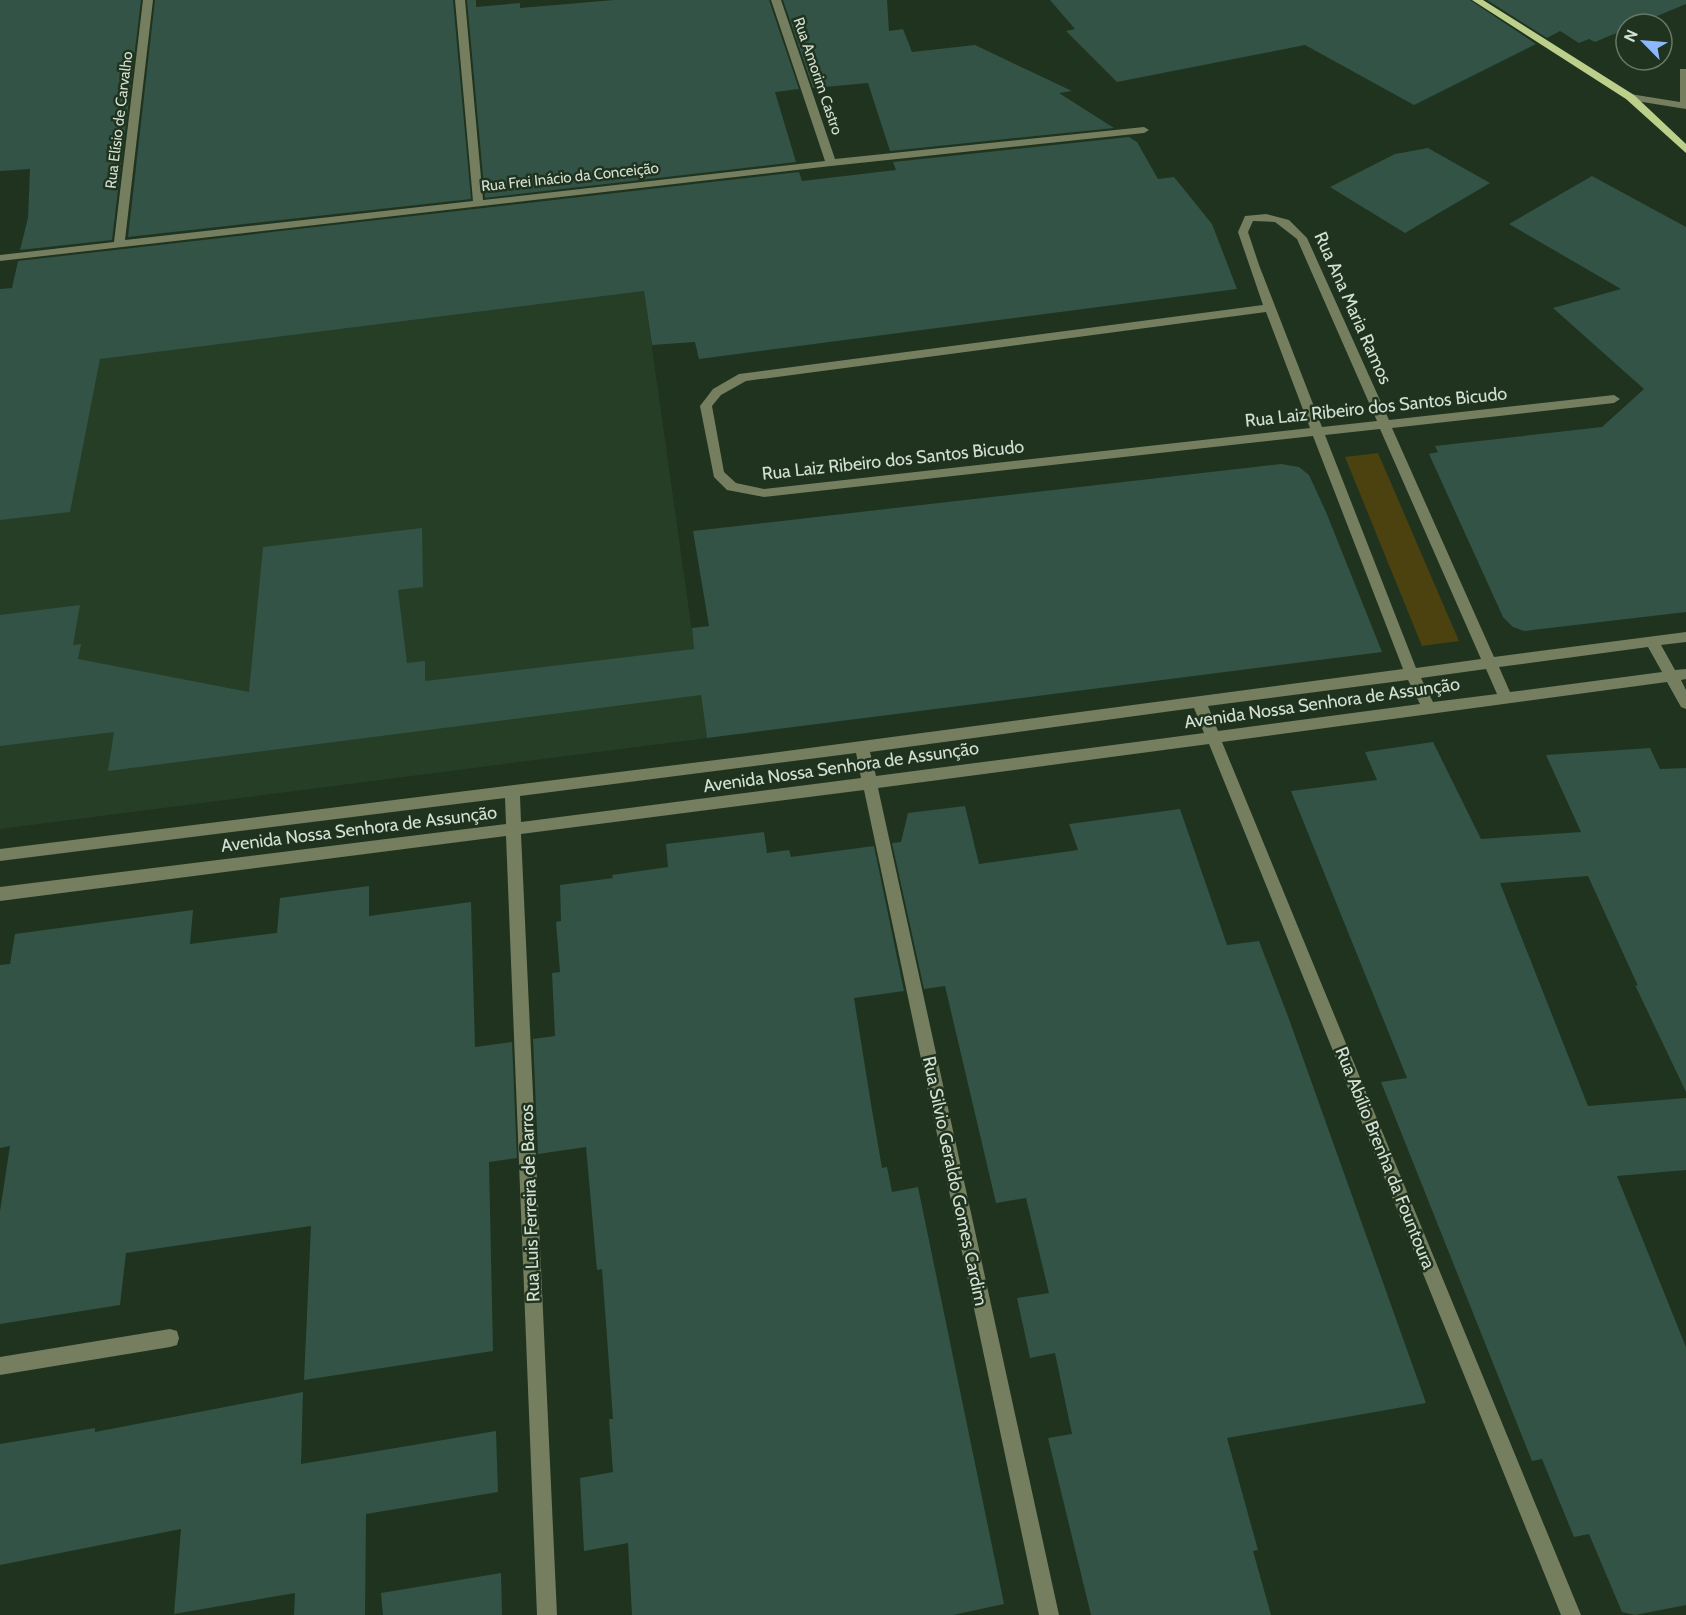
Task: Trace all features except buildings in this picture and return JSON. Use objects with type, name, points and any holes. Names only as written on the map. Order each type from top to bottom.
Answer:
[{"type":"main road","points":[[1477,0],[1630,97],[1686,150]]},
{"type":"street","name":"Rua Elísio de Carvalho","points":[[119,244],[148,0]]},
{"type":"street","points":[[460,0],[478,202]]},
{"type":"street","name":"Rua Amorim Castro","points":[[776,0],[831,163]]},
{"type":"street","points":[[1630,97],[1685,105],[1683,71]]},
{"type":"street","name":"Rua Frei Inácio da Conceição","points":[[0,258],[478,202],[1144,130]]},
{"type":"street","name":"Rua Ana Maria Ramos","points":[[1429,708],[1412,674],[1269,308],[1243,231],[1249,218],[1263,216],[1289,223],[1302,238],[1506,699]]},
{"type":"street","name":"Rua Laiz Ribeiro dos Santos Bicudo","points":[[1269,308],[742,377],[717,392],[706,406],[718,474],[732,487],[764,493],[1614,399]]},
{"type":"street","name":"Avenida Nossa Senhora de Assunção","points":[[0,855],[862,747],[1686,637]]},
{"type":"street","points":[[1652,641],[1679,675],[1686,703]]},
{"type":"street","name":"Avenida Nossa Senhora de Assunção","points":[[0,894],[870,783],[1679,675]]},
{"type":"street","name":"Rua Abílio Brenha da Fountoura","points":[[1199,702],[1571,1615]]},
{"type":"street","name":"Rua Silvio Geraldo Gomes Cardim","points":[[862,747],[1048,1615]]},
{"type":"street","name":"Rua Luis Ferreira de Barros","points":[[512,792],[547,1615]]},
{"type":"street","points":[[0,1366],[170,1338]]},
{"type":"shaded area","points":[[644,291],[707,738],[0,829],[0,371]]},
{"type":"shaded area","points":[[1378,453],[1459,641],[1422,646],[1345,457]]}]
